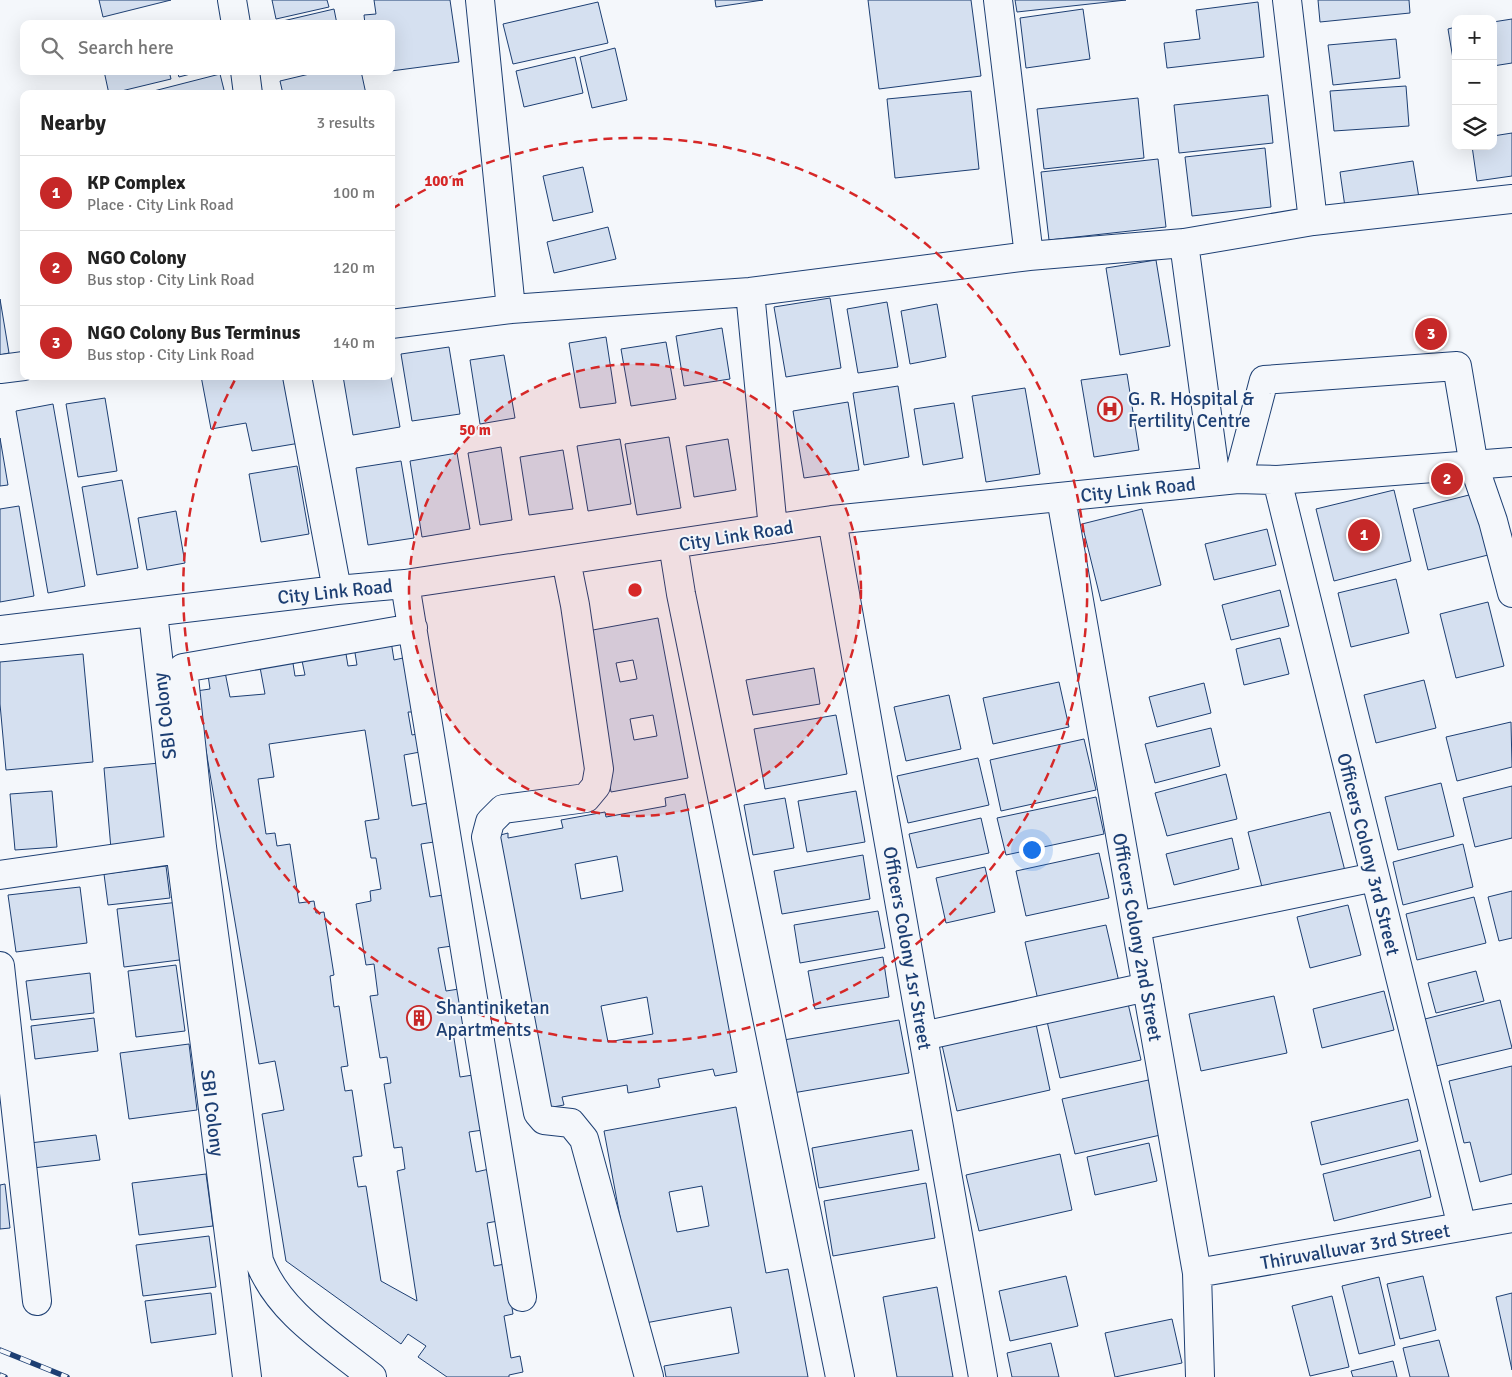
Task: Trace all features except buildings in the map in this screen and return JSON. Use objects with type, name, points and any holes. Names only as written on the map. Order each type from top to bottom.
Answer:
[{"type":"street","points":[[232,0],[235,20]]},
{"type":"street","points":[[480,0],[511,309]]},
{"type":"street","points":[[998,0],[1029,256]]},
{"type":"street","points":[[1287,0],[1313,221]]},
{"type":"street","points":[[246,75],[247,90]]},
{"type":"street","points":[[395,324],[511,309],[750,292],[1029,256],[1184,243],[1313,221],[1512,199]]},
{"type":"street","points":[[1184,243],[1227,480]]},
{"type":"street","points":[[750,292],[773,529]]},
{"type":"street","points":[[0,368],[20,366]]},
{"type":"street","points":[[1227,480],[1264,380],[1457,366],[1474,466],[1493,521],[1512,593]]},
{"type":"street","points":[[298,380],[337,590]]},
{"type":"street","name":"City Link Road","points":[[0,630],[337,590],[405,584],[832,520],[1227,480],[1277,480],[1512,462]]},
{"type":"street","name":"Officers Colony 3rd Street","points":[[1277,480],[1462,1227]]},
{"type":"street","name":"Officers Colony 2nd Street","points":[[1061,498],[1197,1273],[1200,1377]]},
{"type":"street","name":"Officers Colony 1sr Street","points":[[832,520],[983,1377]]},
{"type":"street","points":[[673,544],[681,594],[840,1377]]},
{"type":"street","points":[[566,560],[575,605],[599,769],[596,786],[586,798],[503,809],[490,822],[486,837],[538,1113],[544,1120],[571,1123],[584,1139],[649,1377]]},
{"type":"street","points":[[405,584],[522,1297]]},
{"type":"street","name":"SBI Colony","points":[[153,612],[180,850],[247,1377]]},
{"type":"street","points":[[372,1377],[292,1313],[266,1280],[259,1261],[202,847],[183,668],[413,628]]},
{"type":"street","points":[[0,875],[180,850]]},
{"type":"street","points":[[1137,926],[1375,878]]},
{"type":"street","points":[[0,966],[36,1301]]},
{"type":"street","points":[[923,1036],[1147,986]]},
{"type":"street","name":"Thiruvalluvar 3rd Street","points":[[1197,1273],[1512,1218]]},
{"type":"railway","points":[[0,1350],[67,1377]]},
{"type":"railway","points":[[0,1375],[5,1377]]},
{"type":"place","name":"NGO Colony Bus Terminus","points":[[1431,334]]},
{"type":"place","name":"G. R. Hospital & Fertility Centre","points":[[1110,409]]},
{"type":"place","name":"NGO Colony","points":[[1447,479]]},
{"type":"place","name":"KP Complex","points":[[1364,535]]},
{"type":"place","name":"Shantiniketan Apartments","points":[[419,1018]]}]
